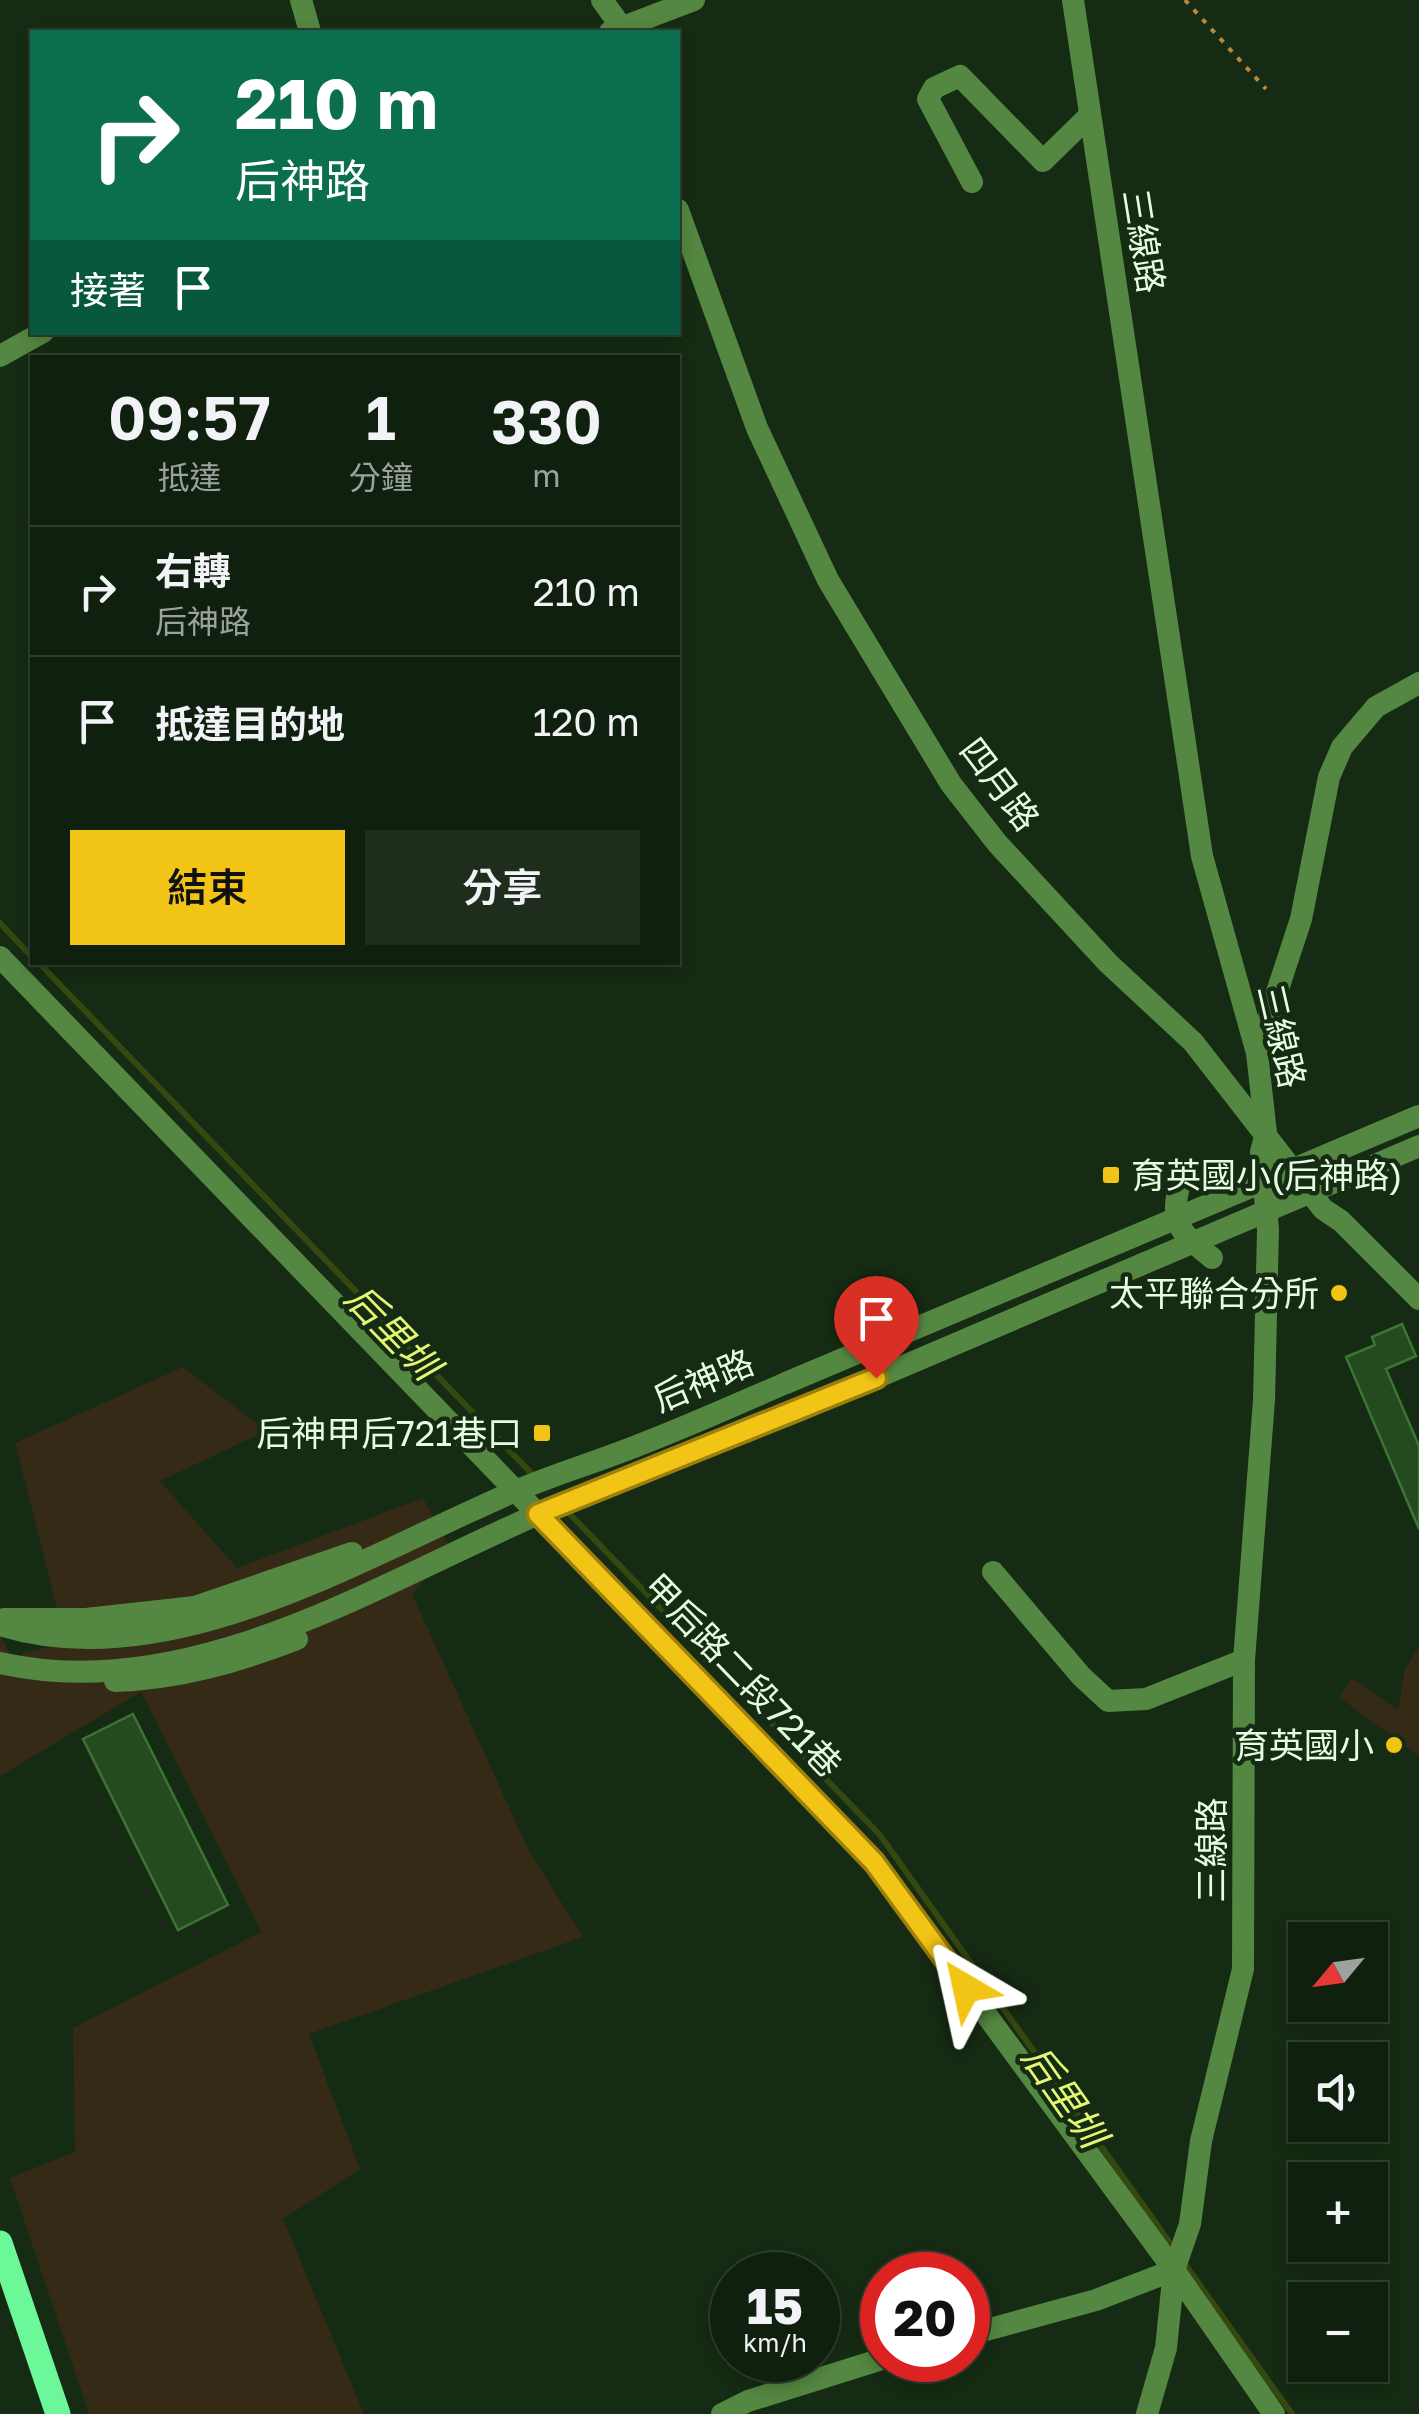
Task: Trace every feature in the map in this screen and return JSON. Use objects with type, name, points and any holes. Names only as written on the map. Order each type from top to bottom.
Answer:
[{"type":"main road","points":[[0,2243],[58,2414]]},
{"type":"street","points":[[301,0],[309,28]]},
{"type":"street","points":[[602,0],[618,30]]},
{"type":"street","points":[[621,30],[694,0]]},
{"type":"street","name":"三線路","points":[[1073,0],[1202,856],[1257,1053],[1266,1133],[1260,1152],[1268,1230],[1264,1400],[1244,1660],[1243,1969],[1201,2142],[1190,2224],[1174,2270],[1166,2348],[1147,2414]]},
{"type":"street","points":[[972,182],[928,99],[934,88],[960,76],[1043,161],[1090,115]]},
{"type":"street","name":"四月路","points":[[680,216],[757,428],[828,580],[952,784],[998,843],[1108,963],[1193,1042],[1324,1210],[1341,1221],[1419,1299]]},
{"type":"street","points":[[0,356],[38,335]]},
{"type":"street","points":[[1257,1053],[1301,918],[1329,777],[1342,747],[1376,707],[1419,683]]},
{"type":"street","name":"甲后路二段721巷","points":[[0,957],[874,1862],[1174,2270],[1274,2414]]},
{"type":"street","name":"后神路","points":[[0,1622],[34,1636],[158,1634],[268,1603],[515,1491],[641,1445],[1419,1116]]},
{"type":"street","name":"后神路","points":[[0,1663],[71,1672],[173,1662],[280,1630],[538,1514],[803,1409],[1419,1146]]},
{"type":"street","points":[[1180,1187],[1173,1211],[1182,1233],[1212,1258]]},
{"type":"street","points":[[993,1572],[1081,1676],[1108,1701],[1146,1698],[1244,1660]]},
{"type":"street","points":[[990,2329],[1096,2300],[1174,2270]]},
{"type":"street","points":[[722,2414],[748,2401],[860,2366]]},
{"type":"path","points":[[1185,0],[1266,89]]},
{"type":"shaded area","points":[[183,1367],[266,1431],[160,1481],[237,1568],[423,1498],[452,1550],[412,1594],[528,1849],[583,1937],[309,2034],[360,2169],[283,2219],[364,2414],[89,2414],[10,2178],[75,2152],[73,2028],[261,1932],[141,1692],[0,1776],[0,1633],[11,1657],[66,1642],[15,1443]]},
{"type":"shaded area","points":[[1419,1647],[1419,1756],[1339,1697],[1352,1678],[1398,1710],[1405,1669]]},
{"type":"building","points":[[1402,1324],[1416,1356],[1386,1369],[1419,1446],[1419,1529],[1346,1357],[1375,1345],[1372,1337]]},
{"type":"building","points":[[133,1714],[228,1905],[178,1930],[83,1739]]},
{"type":"waterway","name":"后里圳","points":[[0,923],[30,955]]},
{"type":"waterway","name":"后里圳","points":[[41,965],[536,1478]]},
{"type":"waterway","name":"后里圳","points":[[565,1509],[880,1835],[1175,2250]]},
{"type":"waterway","name":"后里圳","points":[[1182,2260],[1292,2414]]},
{"type":"place","name":"育英國小(后神路)","points":[[1111,1175]]},
{"type":"place","name":"太平聯合分所","points":[[1339,1293]]},
{"type":"place","name":"后神甲后721巷口","points":[[542,1433]]},
{"type":"place","name":"育英國小","points":[[1394,1745]]},
{"type":"route","points":[[876,1378],[538,1514],[874,1862],[966,1988]]}]
